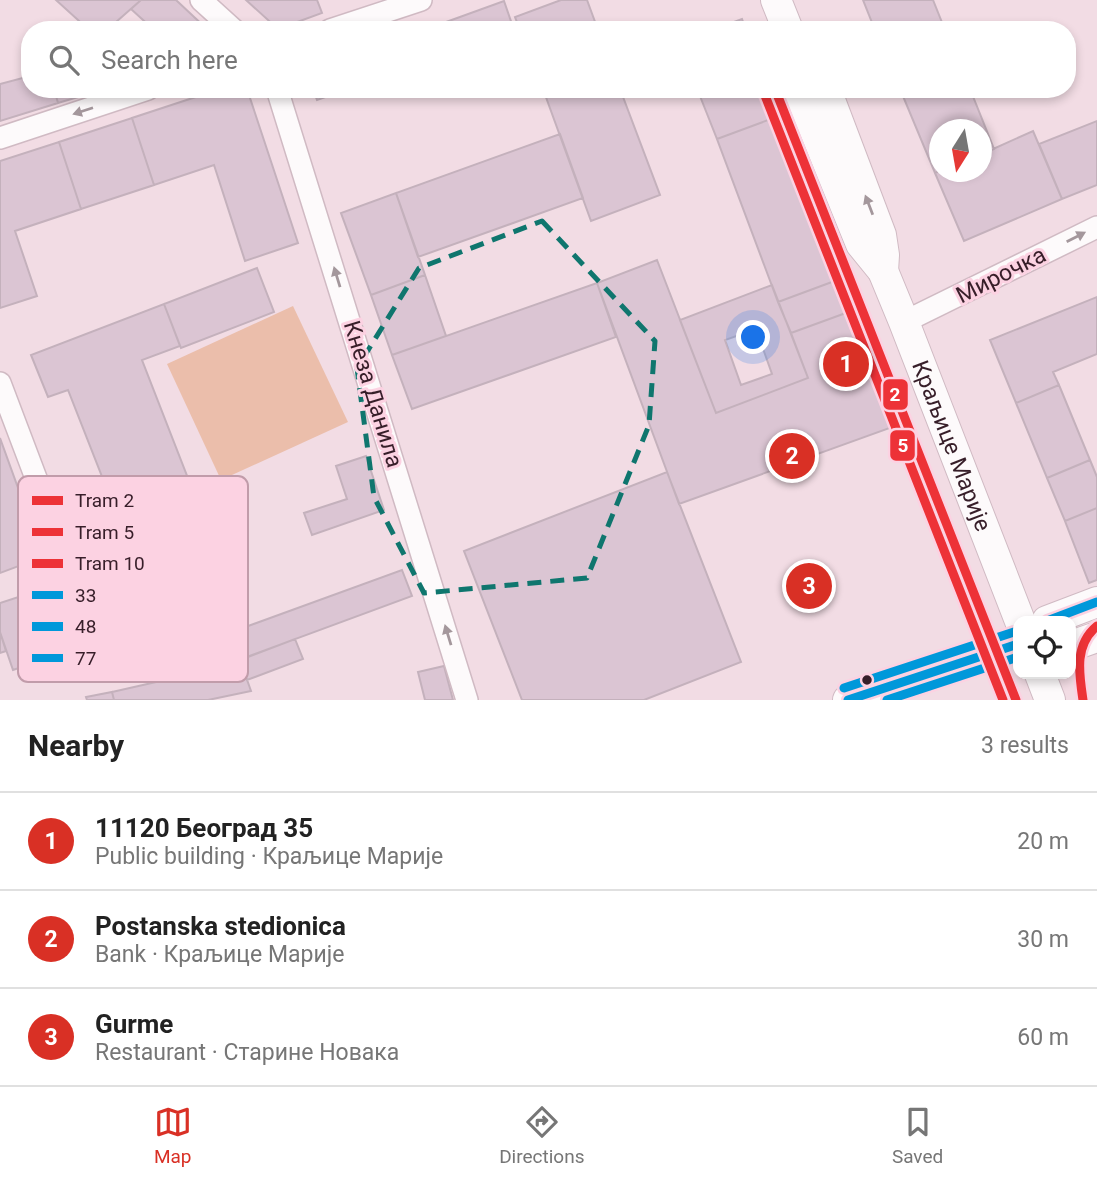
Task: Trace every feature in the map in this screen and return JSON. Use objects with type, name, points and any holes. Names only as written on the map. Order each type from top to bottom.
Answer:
[{"type":"main road","points":[[776,0],[784,21]]},
{"type":"main road","name":"Краљице Марије","points":[[802,98],[861,244],[883,271],[1018,616]]},
{"type":"main road","name":"Краљице Марије","points":[[829,98],[881,235],[883,271]]},
{"type":"main road","points":[[1060,616],[1097,602]]},
{"type":"main road","points":[[1076,644],[1097,636]]},
{"type":"main road","points":[[848,700],[1013,646]]},
{"type":"main road","points":[[1042,679],[1050,700]]},
{"type":"street","points":[[201,0],[224,21]]},
{"type":"street","points":[[357,21],[421,0]]},
{"type":"street","points":[[0,138],[121,98]]},
{"type":"street","name":"Кнеза Данила","points":[[280,98],[467,700]]},
{"type":"street","name":"Мирочка","points":[[904,322],[1097,227]]},
{"type":"street","points":[[0,383],[35,476]]},
{"type":"highlighted area","points":[[542,221],[655,341],[649,425],[587,578],[424,593],[374,497],[357,368],[419,268]]},
{"type":"shaded area","points":[[293,306],[348,422],[230,476],[219,476],[167,364]]},
{"type":"building","points":[[56,0],[141,0],[117,21],[79,21]]},
{"type":"building","points":[[141,0],[176,0],[198,21],[144,21],[131,9]]},
{"type":"building","points":[[246,0],[317,0],[322,13],[300,21],[269,21]]},
{"type":"building","points":[[561,0],[587,0],[595,21],[517,21],[515,17]]},
{"type":"building","points":[[863,0],[933,0],[941,21],[871,21]]},
{"type":"building","points":[[504,1],[511,21],[449,21]]},
{"type":"building","points":[[21,78],[21,98],[57,98],[58,103],[0,121],[0,84]]},
{"type":"building","points":[[57,98],[75,98],[58,103]]},
{"type":"building","points":[[193,98],[250,98],[298,243],[245,261],[214,165],[154,185],[132,118]]},
{"type":"building","points":[[546,98],[623,98],[660,195],[591,221]]},
{"type":"building","points":[[701,98],[772,98],[779,116],[717,139]]},
{"type":"building","points":[[904,98],[974,98],[982,119],[929,119],[929,159]]},
{"type":"building","points":[[779,116],[840,279],[778,302],[717,139]]},
{"type":"building","points":[[132,118],[154,185],[81,209],[59,142]]},
{"type":"building","points":[[1097,121],[1097,185],[1062,199],[1039,144]]},
{"type":"building","points":[[1033,131],[1062,199],[964,241],[939,182],[992,182],[992,149]]},
{"type":"building","points":[[560,134],[583,198],[418,257],[396,193]]},
{"type":"building","points":[[59,142],[81,209],[15,231],[37,296],[0,308],[0,161]]},
{"type":"building","points":[[396,193],[425,275],[371,295],[341,213]]},
{"type":"building","points":[[657,260],[716,413],[808,378],[791,333],[854,310],[898,425],[679,504],[597,283]]},
{"type":"building","points":[[257,268],[274,312],[181,348],[164,304]]},
{"type":"building","points":[[425,275],[446,336],[392,355],[371,295]]},
{"type":"building","points":[[840,279],[854,310],[791,333],[778,302]]},
{"type":"building","points":[[597,283],[616,337],[412,409],[392,355]]},
{"type":"building","points":[[772,285],[808,378],[716,413],[680,320]],"holes":[[[756,329],[772,374],[741,385],[725,340]]]},
{"type":"building","points":[[1097,297],[1097,354],[1053,372],[1059,385],[1016,403],[990,340]]},
{"type":"building","points":[[164,304],[180,346],[142,360],[187,476],[102,476],[68,390],[48,397],[31,355]]},
{"type":"building","points":[[1059,385],[1090,460],[1047,478],[1016,403]]},
{"type":"building","points":[[0,438],[18,488],[18,566],[0,573]]},
{"type":"building","points":[[366,456],[384,510],[312,535],[304,513],[347,499],[336,466]]},
{"type":"building","points":[[1090,460],[1097,477],[1097,508],[1065,521],[1047,478]]},
{"type":"building","points":[[667,472],[741,662],[644,700],[522,700],[464,551]]},
{"type":"building","points":[[1097,508],[1097,580],[1089,583],[1065,521]]},
{"type":"building","points":[[402,570],[412,596],[248,657],[248,626]]},
{"type":"building","points":[[18,597],[18,668],[13,670],[0,632],[0,603]]},
{"type":"building","points":[[0,632],[6,651],[0,653]]},
{"type":"building","points":[[295,639],[303,659],[248,680],[248,657]]},
{"type":"building","points":[[444,666],[453,700],[425,700],[418,672]]},
{"type":"building","points":[[156,682],[248,682],[251,691],[208,700],[114,700],[112,692]]},
{"type":"building","points":[[112,692],[114,700],[87,700],[86,697]]},
{"type":"tram line","name":"5","points":[[766,98],[1003,700]]},
{"type":"tram line","name":"2","points":[[779,98],[1016,700]]},
{"type":"tram line","name":"10","points":[[1083,700],[1081,651],[1097,626]]},
{"type":"transit line","name":"33","points":[[1060,616],[1097,602]]},
{"type":"transit line","name":"77","points":[[844,688],[1013,632]]},
{"type":"transit line","name":"33","points":[[848,700],[1013,646]]},
{"type":"transit line","name":"48","points":[[887,700],[1013,659]]},
{"type":"place","name":"11120 Београд 35","points":[[846,364]]},
{"type":"place","name":"Postanska stedionica","points":[[792,456]]},
{"type":"place","name":"Gurme","points":[[809,586]]}]
